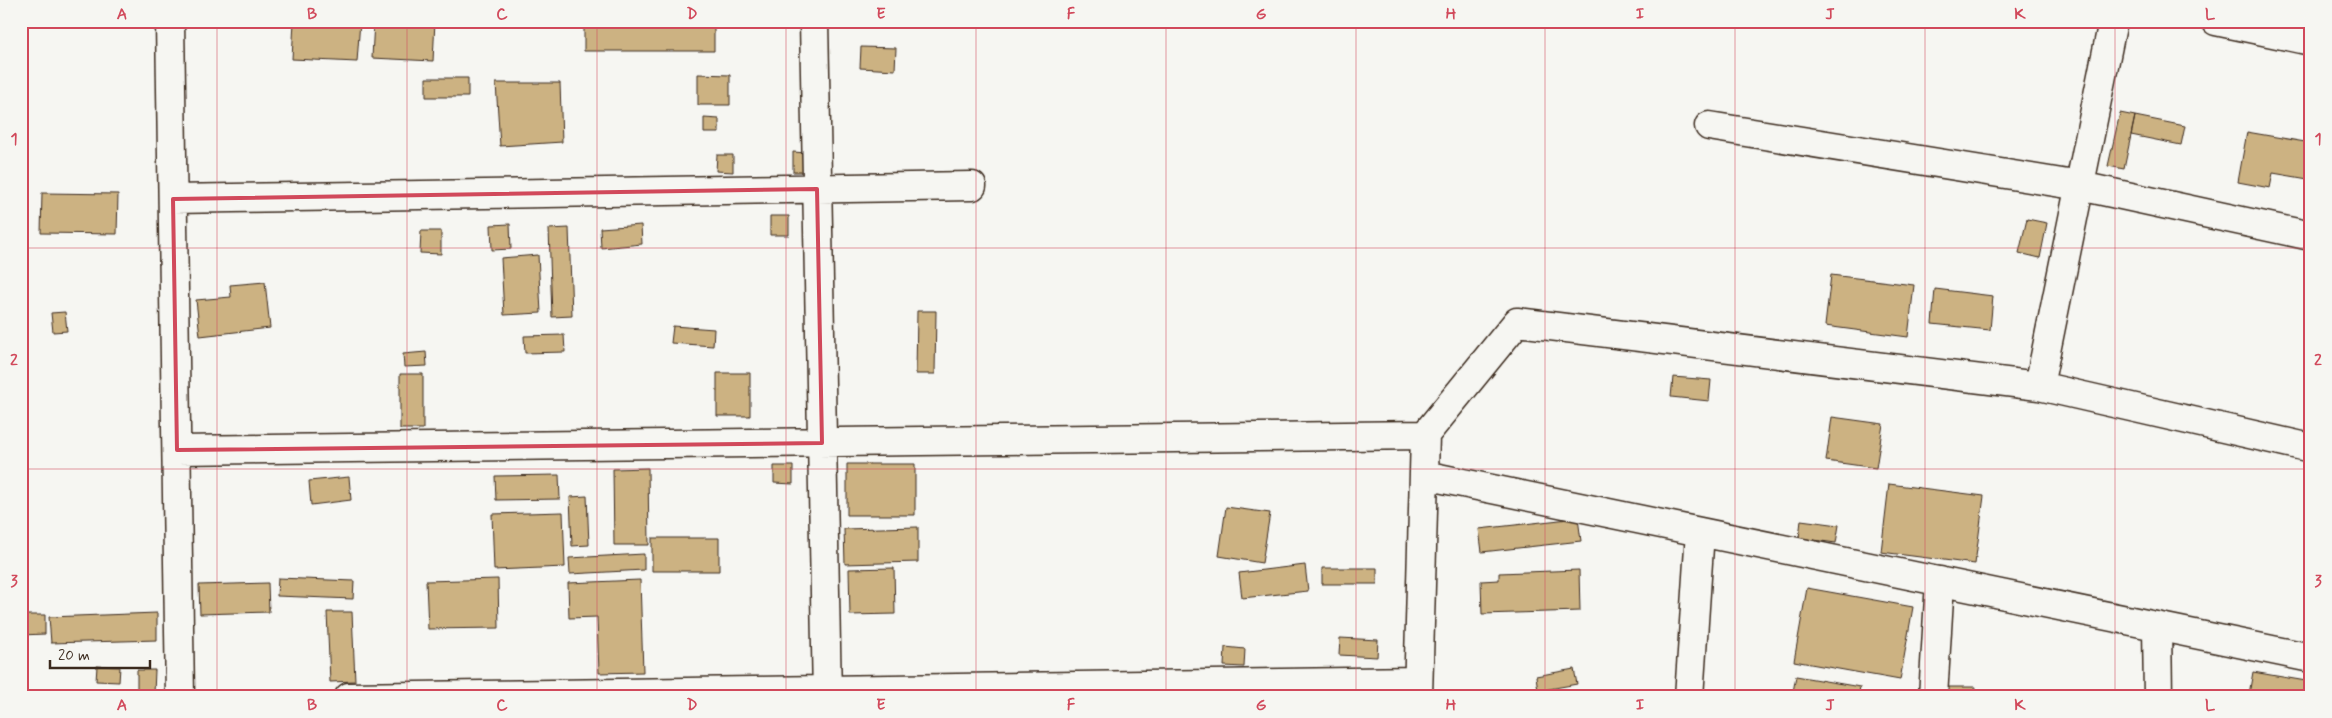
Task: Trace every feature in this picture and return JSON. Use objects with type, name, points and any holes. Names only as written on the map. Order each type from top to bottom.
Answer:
[{"type":"street","points":[[170,21],[180,697]]},
{"type":"street","points":[[814,21],[827,693]]},
{"type":"street","points":[[2039,386],[2114,21]]},
{"type":"street","points":[[2216,21],[2311,41]]},
{"type":"street","points":[[1709,126],[2080,186],[2311,236]]},
{"type":"street","points":[[173,199],[972,186]]},
{"type":"street","points":[[349,697],[1418,689],[1425,436],[1517,322],[2039,386],[2311,448]]},
{"type":"street","points":[[177,450],[1425,436]]},
{"type":"street","points":[[1424,475],[2311,658]]},
{"type":"street","points":[[1690,697],[1700,532]]},
{"type":"street","points":[[1933,697],[1940,582]]},
{"type":"street","points":[[2157,626],[2158,697]]},
{"type":"highlighted area","points":[[817,189],[822,443],[177,450],[173,199]]},
{"type":"building","points":[[294,21],[360,21],[357,62],[292,59]]},
{"type":"building","points":[[374,21],[435,21],[433,61],[372,58]]},
{"type":"building","points":[[584,21],[714,21],[714,51],[584,51]]},
{"type":"building","points":[[861,47],[896,48],[895,70],[860,68]]},
{"type":"building","points":[[698,74],[730,75],[730,105],[698,105]]},
{"type":"building","points":[[426,78],[468,78],[468,97],[426,97]]},
{"type":"building","points":[[496,83],[560,83],[562,142],[500,146]]},
{"type":"building","points":[[2120,113],[2135,116],[2124,169],[2108,166]]},
{"type":"building","points":[[2135,116],[2185,126],[2181,145],[2131,135]]},
{"type":"building","points":[[704,118],[719,119],[719,133],[704,133]]},
{"type":"building","points":[[2247,132],[2311,143],[2308,179],[2273,173],[2270,188],[2238,182]]},
{"type":"building","points":[[793,152],[806,153],[805,172],[793,172]]},
{"type":"building","points":[[717,155],[733,155],[733,172],[716,171]]},
{"type":"building","points":[[42,193],[118,194],[117,234],[41,233]]},
{"type":"building","points":[[770,216],[789,216],[789,235],[770,235]]},
{"type":"building","points":[[2027,219],[2047,223],[2040,258],[2019,253]]},
{"type":"building","points":[[510,224],[511,249],[492,250],[491,225]]},
{"type":"building","points":[[641,225],[642,244],[601,248],[600,228]]},
{"type":"building","points":[[569,228],[572,316],[552,317],[549,229]]},
{"type":"building","points":[[421,231],[441,231],[441,254],[420,253]]},
{"type":"building","points":[[538,255],[541,313],[504,315],[501,258]]},
{"type":"building","points":[[1831,275],[1914,285],[1908,337],[1825,326]]},
{"type":"building","points":[[265,282],[270,328],[200,336],[196,300],[231,297],[230,285]]},
{"type":"building","points":[[1935,289],[1993,296],[1990,330],[1932,324]]},
{"type":"building","points":[[917,311],[936,311],[935,374],[916,374]]},
{"type":"building","points":[[65,312],[67,331],[53,332],[51,313]]},
{"type":"building","points":[[673,326],[714,329],[713,346],[671,343]]},
{"type":"building","points":[[564,335],[565,352],[525,353],[524,336]]},
{"type":"building","points":[[426,352],[427,366],[404,367],[403,354]]},
{"type":"building","points":[[717,373],[750,373],[750,416],[717,416]]},
{"type":"building","points":[[400,374],[423,374],[423,429],[400,429]]},
{"type":"building","points":[[1673,377],[1711,380],[1709,401],[1671,397]]},
{"type":"building","points":[[1832,417],[1883,424],[1876,468],[1826,461]]},
{"type":"building","points":[[847,464],[915,464],[915,515],[847,515]]},
{"type":"building","points":[[774,466],[793,466],[793,484],[774,483]]},
{"type":"building","points":[[648,468],[649,545],[614,545],[613,469]]},
{"type":"building","points":[[559,475],[560,499],[496,500],[495,476]]},
{"type":"building","points":[[349,477],[351,500],[311,505],[309,481]]},
{"type":"building","points":[[1889,484],[1984,496],[1975,564],[1881,552]]},
{"type":"building","points":[[587,496],[589,545],[572,546],[570,497]]},
{"type":"building","points":[[1226,507],[1270,513],[1262,563],[1219,556]]},
{"type":"building","points":[[563,512],[565,567],[494,570],[492,514]]},
{"type":"building","points":[[1578,518],[1581,541],[1482,552],[1479,529]]},
{"type":"building","points":[[1801,520],[1839,525],[1836,543],[1799,538]]},
{"type":"building","points":[[918,527],[918,562],[845,564],[844,529]]},
{"type":"building","points":[[652,538],[719,538],[719,571],[652,571]]},
{"type":"building","points":[[644,554],[644,570],[570,574],[569,558]]},
{"type":"building","points":[[1305,565],[1308,591],[1242,598],[1239,573]]},
{"type":"building","points":[[894,568],[895,614],[850,615],[849,569]]},
{"type":"building","points":[[1322,568],[1377,568],[1377,584],[1322,584]]},
{"type":"building","points":[[1579,570],[1580,611],[1482,614],[1481,581],[1499,580],[1499,573]]},
{"type":"building","points":[[278,578],[354,581],[353,599],[277,596]]},
{"type":"building","points":[[498,579],[499,628],[428,629],[426,581]]},
{"type":"building","points":[[640,580],[643,672],[599,673],[597,617],[569,618],[568,583]]},
{"type":"building","points":[[268,583],[269,612],[200,614],[199,585]]},
{"type":"building","points":[[1807,588],[1913,607],[1900,680],[1794,661]]},
{"type":"building","points":[[327,612],[352,612],[355,681],[330,682]]},
{"type":"building","points":[[157,613],[157,640],[51,643],[49,617]]},
{"type":"building","points":[[21,615],[45,615],[45,634],[21,635]]},
{"type":"building","points":[[1340,638],[1378,640],[1377,657],[1339,655]]},
{"type":"building","points":[[1225,647],[1245,649],[1244,667],[1224,666]]},
{"type":"building","points":[[97,666],[120,667],[119,682],[96,681]]},
{"type":"building","points":[[1574,669],[1577,684],[1538,691],[1536,676]]},
{"type":"building","points":[[137,670],[155,670],[154,694],[137,693]]},
{"type":"building","points":[[2253,672],[2306,681],[2303,697],[2267,697],[2249,694]]},
{"type":"building","points":[[1796,676],[1860,687],[1858,697],[1792,697]]},
{"type":"building","points":[[1949,687],[1975,687],[1975,697],[1949,697]]}]
